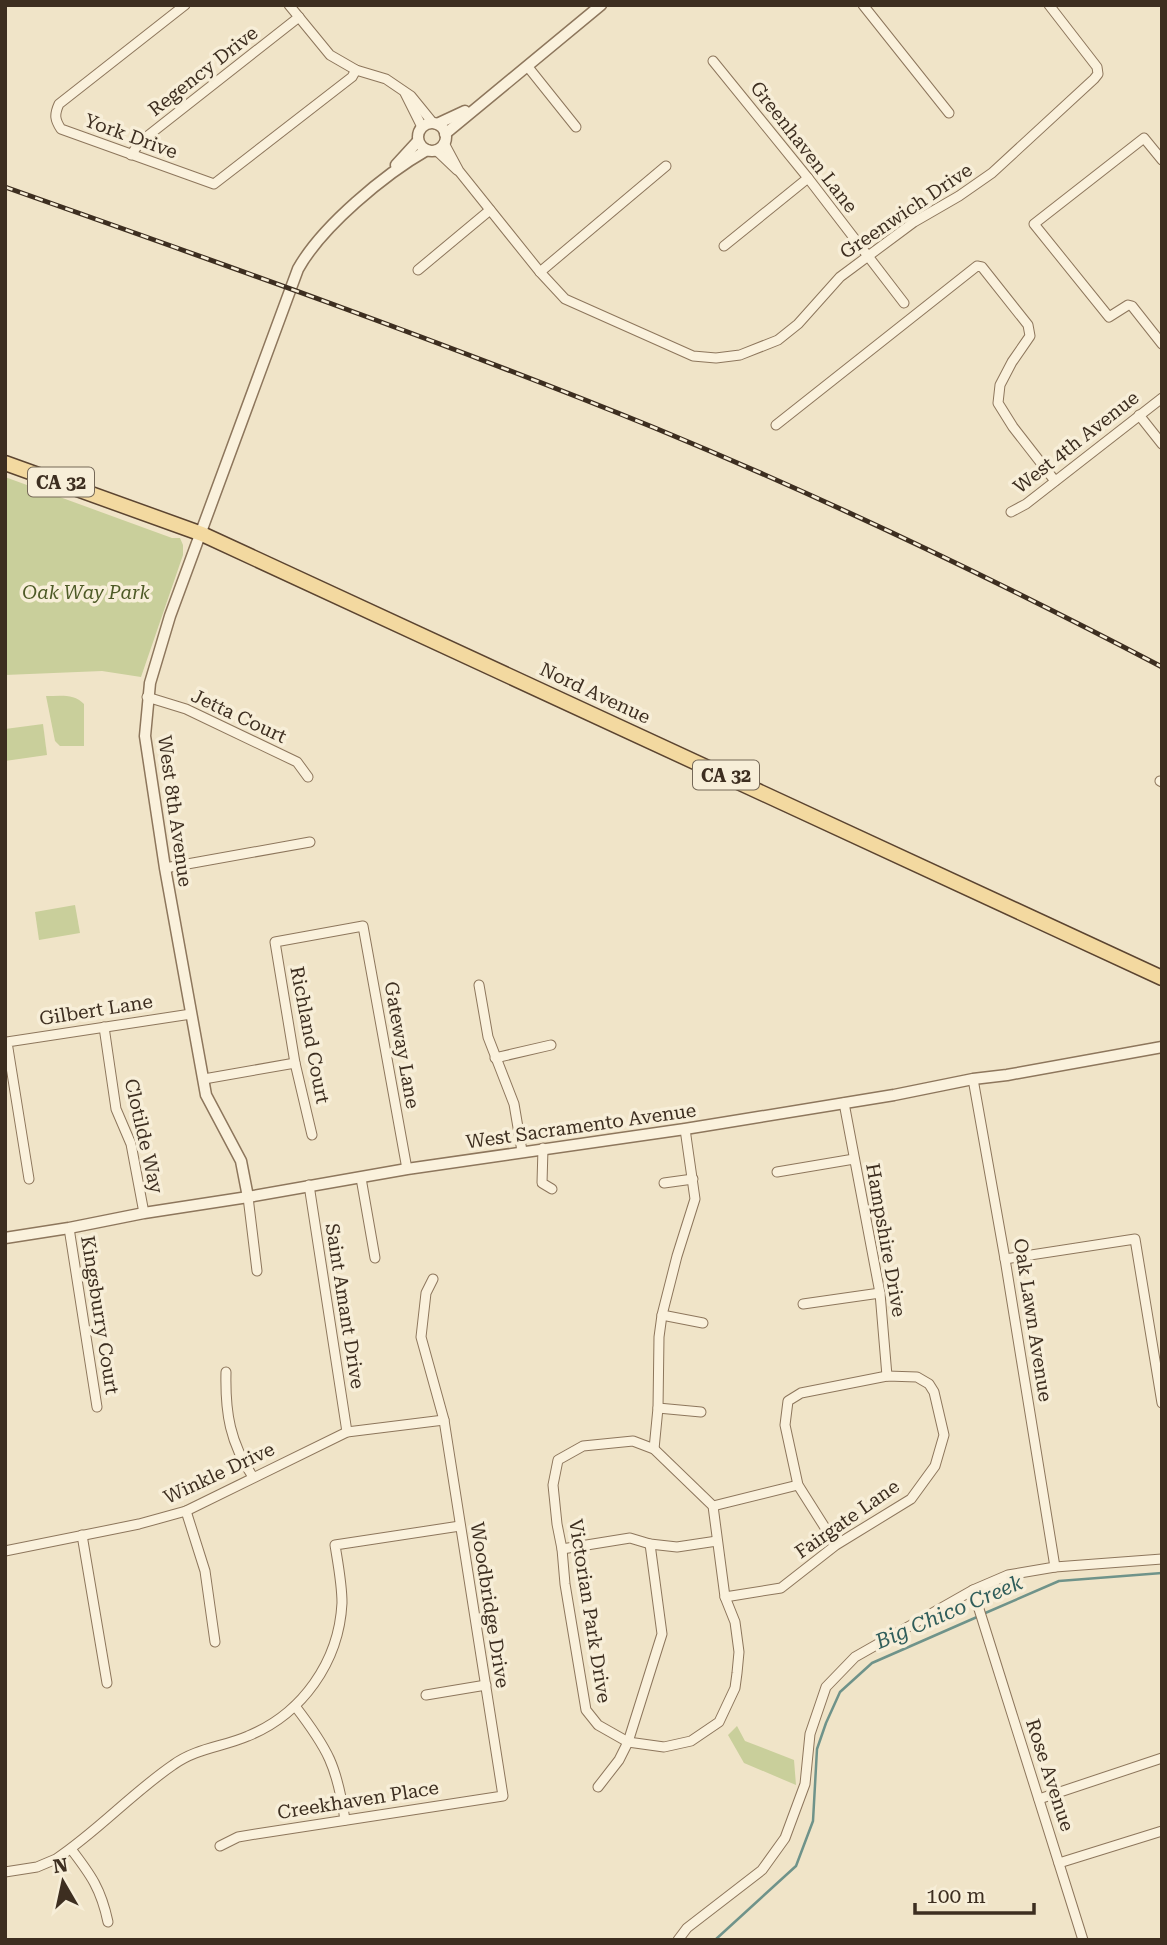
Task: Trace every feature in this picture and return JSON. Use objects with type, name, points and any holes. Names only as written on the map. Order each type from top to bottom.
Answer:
[{"type":"main road","name":"Nord Avenue","points":[[5,463],[201,534],[1162,978]]},
{"type":"street","name":"York Drive","points":[[185,5],[59,104],[55,112],[61,130],[215,184],[352,77],[356,70]]},
{"type":"street","name":"Greenwich Drive","points":[[289,5],[330,55],[356,70],[386,79],[404,92],[435,136],[449,164],[459,171],[565,299],[693,356],[716,358],[740,355],[778,340],[867,256],[992,173],[1098,74],[1097,67],[1049,5]]},
{"type":"street","name":"West 8th Avenue","points":[[248,1197],[241,1161],[206,1094],[165,868],[145,736],[147,697],[170,616],[298,269],[313,244],[435,136],[528,68],[601,5]]},
{"type":"street","points":[[863,5],[949,113]]},
{"type":"street","name":"Regency Drive","points":[[131,155],[140,142],[299,17]]},
{"type":"street","name":"Greenhaven Lane","points":[[713,61],[904,303]]},
{"type":"street","points":[[528,68],[576,127]]},
{"type":"street","name":"West 8th Avenue","points":[[381,183],[418,141],[435,136]]},
{"type":"street","points":[[1162,160],[1144,138],[1034,224],[1109,317],[1128,305],[1132,306],[1162,344]]},
{"type":"street","points":[[540,272],[666,166]]},
{"type":"street","points":[[724,246],[808,178]]},
{"type":"street","points":[[418,270],[490,210]]},
{"type":"street","points":[[776,425],[977,266],[982,267],[1028,325],[1030,336],[1000,386],[998,403],[1055,481]]},
{"type":"street","name":"West 4th Avenue","points":[[1011,512],[1026,504],[1162,398]]},
{"type":"street","points":[[1139,415],[1162,444]]},
{"type":"street","name":"Jetta Court","points":[[147,697],[186,709],[297,762],[308,777]]},
{"type":"street","points":[[165,868],[310,842]]},
{"type":"street","name":"Gateway Lane","points":[[275,942],[363,926],[407,1169]]},
{"type":"street","name":"Richland Court","points":[[275,942],[295,1063],[312,1135]]},
{"type":"street","points":[[479,985],[488,1037],[514,1104],[522,1151]]},
{"type":"street","name":"Gilbert Lane","points":[[7,1042],[191,1014]]},
{"type":"street","name":"Clotilde Way","points":[[104,1027],[116,1109],[131,1144],[144,1213]]},
{"type":"street","points":[[7,1042],[29,1179]]},
{"type":"street","points":[[495,1058],[551,1045]]},
{"type":"street","name":"West Sacramento Avenue","points":[[5,1238],[407,1169],[844,1103],[1162,1047]]},
{"type":"street","points":[[204,1079],[295,1063]]},
{"type":"street","name":"Oak Lawn Avenue","points":[[973,1079],[1006,1259],[1055,1567]]},
{"type":"street","name":"Hampshire Drive","points":[[844,1103],[880,1293],[887,1376]]},
{"type":"street","points":[[685,1129],[695,1199],[677,1256],[659,1338],[658,1408],[654,1449],[713,1506],[798,1485]]},
{"type":"street","points":[[543,1148],[542,1183],[552,1189]]},
{"type":"street","points":[[777,1172],[854,1159]]},
{"type":"street","points":[[361,1178],[374,1258]]},
{"type":"street","points":[[664,1183],[693,1179]]},
{"type":"street","name":"Saint Amant Drive","points":[[309,1185],[347,1432]]},
{"type":"street","points":[[248,1197],[257,1271]]},
{"type":"street","name":"Kingsburry Court","points":[[69,1228],[97,1407]]},
{"type":"street","points":[[1006,1259],[1135,1239],[1162,1403]]},
{"type":"street","name":"Woodbridge Drive","points":[[433,1279],[426,1293],[421,1337],[444,1420],[503,1796]]},
{"type":"street","points":[[803,1304],[880,1293]]},
{"type":"street","points":[[663,1315],[704,1324]]},
{"type":"street","points":[[226,1372],[230,1432],[239,1456],[253,1477]]},
{"type":"street","points":[[836,1545],[798,1485],[785,1425],[788,1401],[801,1393],[887,1376]]},
{"type":"street","name":"Fairgate Lane","points":[[726,1597],[781,1588],[836,1545],[911,1499],[935,1466],[944,1435],[934,1392],[929,1384],[917,1377],[887,1376]]},
{"type":"street","points":[[658,1408],[701,1412]]},
{"type":"street","name":"Winkle Drive","points":[[5,1551],[148,1522],[186,1511],[347,1432],[444,1420]]},
{"type":"street","name":"Victorian Park Drive","points":[[654,1449],[633,1441],[583,1446],[558,1460],[553,1485],[565,1584],[586,1710],[598,1725],[628,1742],[664,1747],[691,1741],[719,1723],[735,1688],[739,1652],[735,1622],[726,1597],[713,1506]]},
{"type":"street","points":[[186,1511],[205,1571],[215,1642]]},
{"type":"street","points":[[5,1872],[37,1867],[56,1859],[173,1765],[206,1748],[254,1734],[295,1706],[317,1680],[335,1643],[342,1602],[335,1545],[460,1526]]},
{"type":"street","points":[[82,1535],[107,1682]]},
{"type":"street","points":[[562,1549],[630,1538],[650,1544],[677,1547],[717,1541]]},
{"type":"street","points":[[598,1787],[619,1760],[628,1742],[662,1633],[650,1544]]},
{"type":"street","points":[[678,1940],[687,1928],[762,1870],[785,1838],[805,1784],[810,1734],[826,1687],[855,1657],[973,1590],[1008,1575],[1055,1567],[1162,1559]]},
{"type":"street","name":"Rose Avenue","points":[[973,1590],[1083,1940]]},
{"type":"street","points":[[426,1695],[486,1685]]},
{"type":"street","points":[[295,1706],[333,1763],[345,1820]]},
{"type":"street","points":[[1040,1799],[1162,1758]]},
{"type":"street","name":"Creekhaven Place","points":[[220,1846],[238,1837],[503,1796]]},
{"type":"street","points":[[1059,1863],[1162,1831]]},
{"type":"street","points":[[71,1849],[99,1889],[108,1922]]},
{"type":"green space","name":"Oak Way Park","points":[[5,477],[172,538],[180,538],[183,555],[141,677],[102,671],[5,675]]},
{"type":"green space","points":[[46,696],[71,697],[84,704],[84,746],[60,746],[55,741]]},
{"type":"green space","points":[[43,724],[47,755],[5,761],[5,729]]},
{"type":"green space","points":[[75,905],[80,933],[39,940],[35,912]]},
{"type":"green space","points":[[737,1726],[745,1741],[794,1760],[796,1785],[744,1763],[728,1735]]},
{"type":"waterway","name":"Big Chico Creek","points":[[983,1614],[1059,1581],[1162,1573]]},
{"type":"waterway","name":"Big Chico Creek","points":[[715,1940],[796,1866],[813,1821],[817,1749],[840,1692],[872,1663],[977,1617]]},
{"type":"railway","points":[[5,187],[413,334],[655,428],[911,542],[1162,667]]}]
